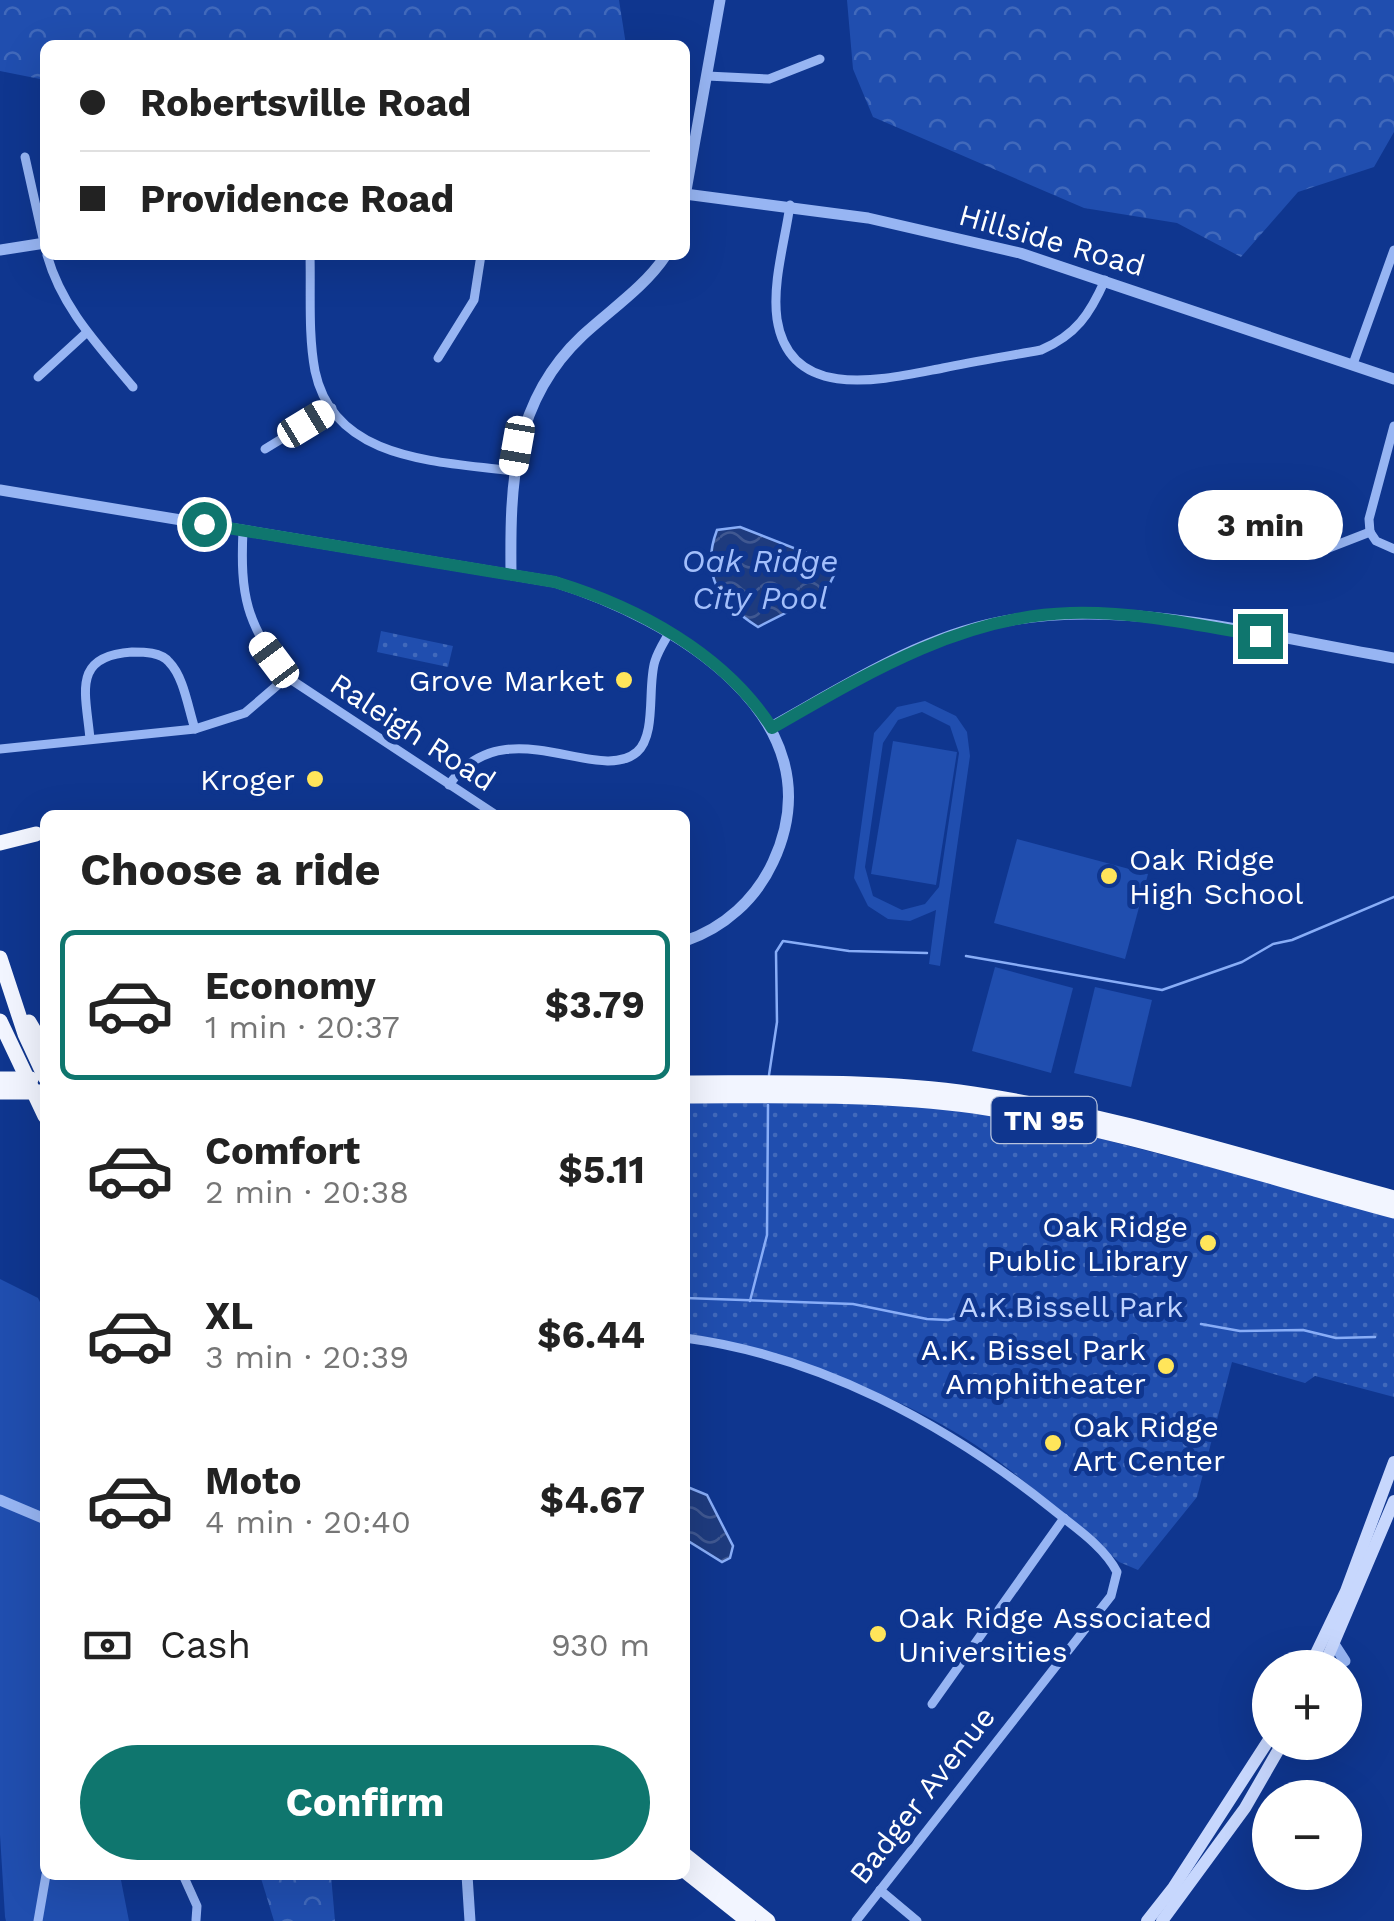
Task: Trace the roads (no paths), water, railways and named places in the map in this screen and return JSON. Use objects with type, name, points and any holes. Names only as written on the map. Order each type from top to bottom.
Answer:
[{"type":"highway","points":[[0,834],[36,834],[0,842]]},
{"type":"highway","points":[[2,963],[40,1038]]},
{"type":"highway","points":[[2,963],[40,1065]]},
{"type":"highway","points":[[0,1021],[38,1098]]},
{"type":"highway","points":[[0,1079],[38,1098]]},
{"type":"highway","name":"TN 95","points":[[690,1083],[871,1084],[974,1094],[1092,1118],[1295,1172],[1325,1173],[1394,1194]]},
{"type":"highway","points":[[0,1092],[38,1098]]},
{"type":"highway","name":"TN 95","points":[[690,1096],[888,1098],[988,1109],[1394,1211]]},
{"type":"highway","points":[[0,1102],[38,1098]]},
{"type":"highway","points":[[690,1860],[768,1921]]},
{"type":"highway","points":[[690,1875],[748,1921]]},
{"type":"main road","points":[[1331,1650],[1374,1536],[1394,1462]]},
{"type":"main road","points":[[1319,1650],[1394,1501]]},
{"type":"main road","points":[[1146,1921],[1173,1888],[1256,1760]]},
{"type":"main road","points":[[1162,1921],[1245,1808],[1273,1760]]},
{"type":"street","points":[[690,168],[720,0]]},
{"type":"street","points":[[707,76],[770,80],[820,60]]},
{"type":"street","points":[[26,157],[40,222]]},
{"type":"street","name":"Hillside Road","points":[[690,195],[790,205],[931,230],[1106,280],[1394,379]]},
{"type":"street","points":[[790,205],[776,304],[778,323],[796,358],[832,380],[862,383],[1041,350],[1065,340],[1083,322],[1106,280]]},
{"type":"street","points":[[0,250],[40,246]]},
{"type":"street","points":[[1353,364],[1394,250]]},
{"type":"street","points":[[48,260],[55,284],[86,332],[133,386]]},
{"type":"street","points":[[310,260],[313,360],[321,389],[332,408],[358,436],[396,454],[512,471]]},
{"type":"street","points":[[438,358],[474,300],[480,260]]},
{"type":"street","points":[[510,574],[512,471],[524,422],[551,371],[661,260]]},
{"type":"street","points":[[38,377],[86,332]]},
{"type":"street","points":[[265,449],[332,408]]},
{"type":"street","points":[[1394,426],[1369,519],[1376,541],[1394,550]]},
{"type":"street","points":[[0,490],[510,574],[599,596],[669,633],[745,691],[772,728],[786,771],[787,806],[776,855],[757,888],[730,917],[690,938]]},
{"type":"street","name":"Raleigh Road","points":[[243,530],[245,603],[262,644],[286,677],[488,810]]},
{"type":"street","points":[[1321,551],[1370,532]]},
{"type":"street","points":[[772,728],[850,683],[935,643],[998,622],[1052,614],[1143,616],[1394,658]]},
{"type":"street","points":[[449,785],[470,761],[500,749],[596,758],[625,758],[636,752],[645,741],[654,664],[669,633]]},
{"type":"street","points":[[90,739],[85,684],[89,668],[102,657],[134,652],[158,654],[169,661],[195,728]]},
{"type":"street","points":[[0,750],[195,728],[244,713],[286,677]]},
{"type":"street","name":"Badger Avenue","points":[[690,1339],[782,1359],[937,1427],[975,1450],[1064,1518],[1112,1562],[1117,1572],[1110,1596],[856,1921]]},
{"type":"street","points":[[0,1500],[40,1517]]},
{"type":"street","points":[[932,1704],[1064,1518]]},
{"type":"street","points":[[38,1921],[45,1880]]},
{"type":"street","points":[[185,1880],[197,1906],[196,1920]]},
{"type":"street","points":[[466,1880],[470,1921]]},
{"type":"street","points":[[880,1890],[917,1921]]},
{"type":"water","name":"Oak Ridge City Pool","points":[[740,527],[827,561],[834,575],[825,593],[758,627],[745,618],[724,598],[712,574],[711,561],[717,530]]},
{"type":"water","points":[[690,1488],[707,1495],[733,1546],[730,1558],[722,1562],[690,1542]]},
{"type":"waterway","points":[[966,956],[1162,990],[1242,962],[1273,944],[1292,940],[1394,897]]},
{"type":"waterway","points":[[769,1075],[777,1022],[776,952],[783,941],[849,951],[927,953]]},
{"type":"waterway","points":[[750,1301],[767,1235],[768,1105]]},
{"type":"waterway","points":[[690,1298],[853,1304],[927,1319],[948,1320],[979,1312],[1019,1320],[1058,1316]]},
{"type":"waterway","points":[[1201,1324],[1240,1331],[1303,1330],[1336,1338],[1375,1337]]},
{"type":"place","name":"Grove Market","points":[[624,680]]},
{"type":"place","name":"Kroger","points":[[315,779]]},
{"type":"place","name":"Oak Ridge High School","points":[[1109,876]]},
{"type":"place","name":"Oak Ridge Public Library","points":[[1208,1243]]},
{"type":"place","name":"A.K. Bissel Park Amphitheater","points":[[1166,1366]]},
{"type":"place","name":"Oak Ridge Art Center","points":[[1053,1443]]},
{"type":"place","name":"Oak Ridge Associated Universities","points":[[878,1634]]},
{"type":"park label","name":"A.K.Bissell Park","points":[[1071,1306]]}]
